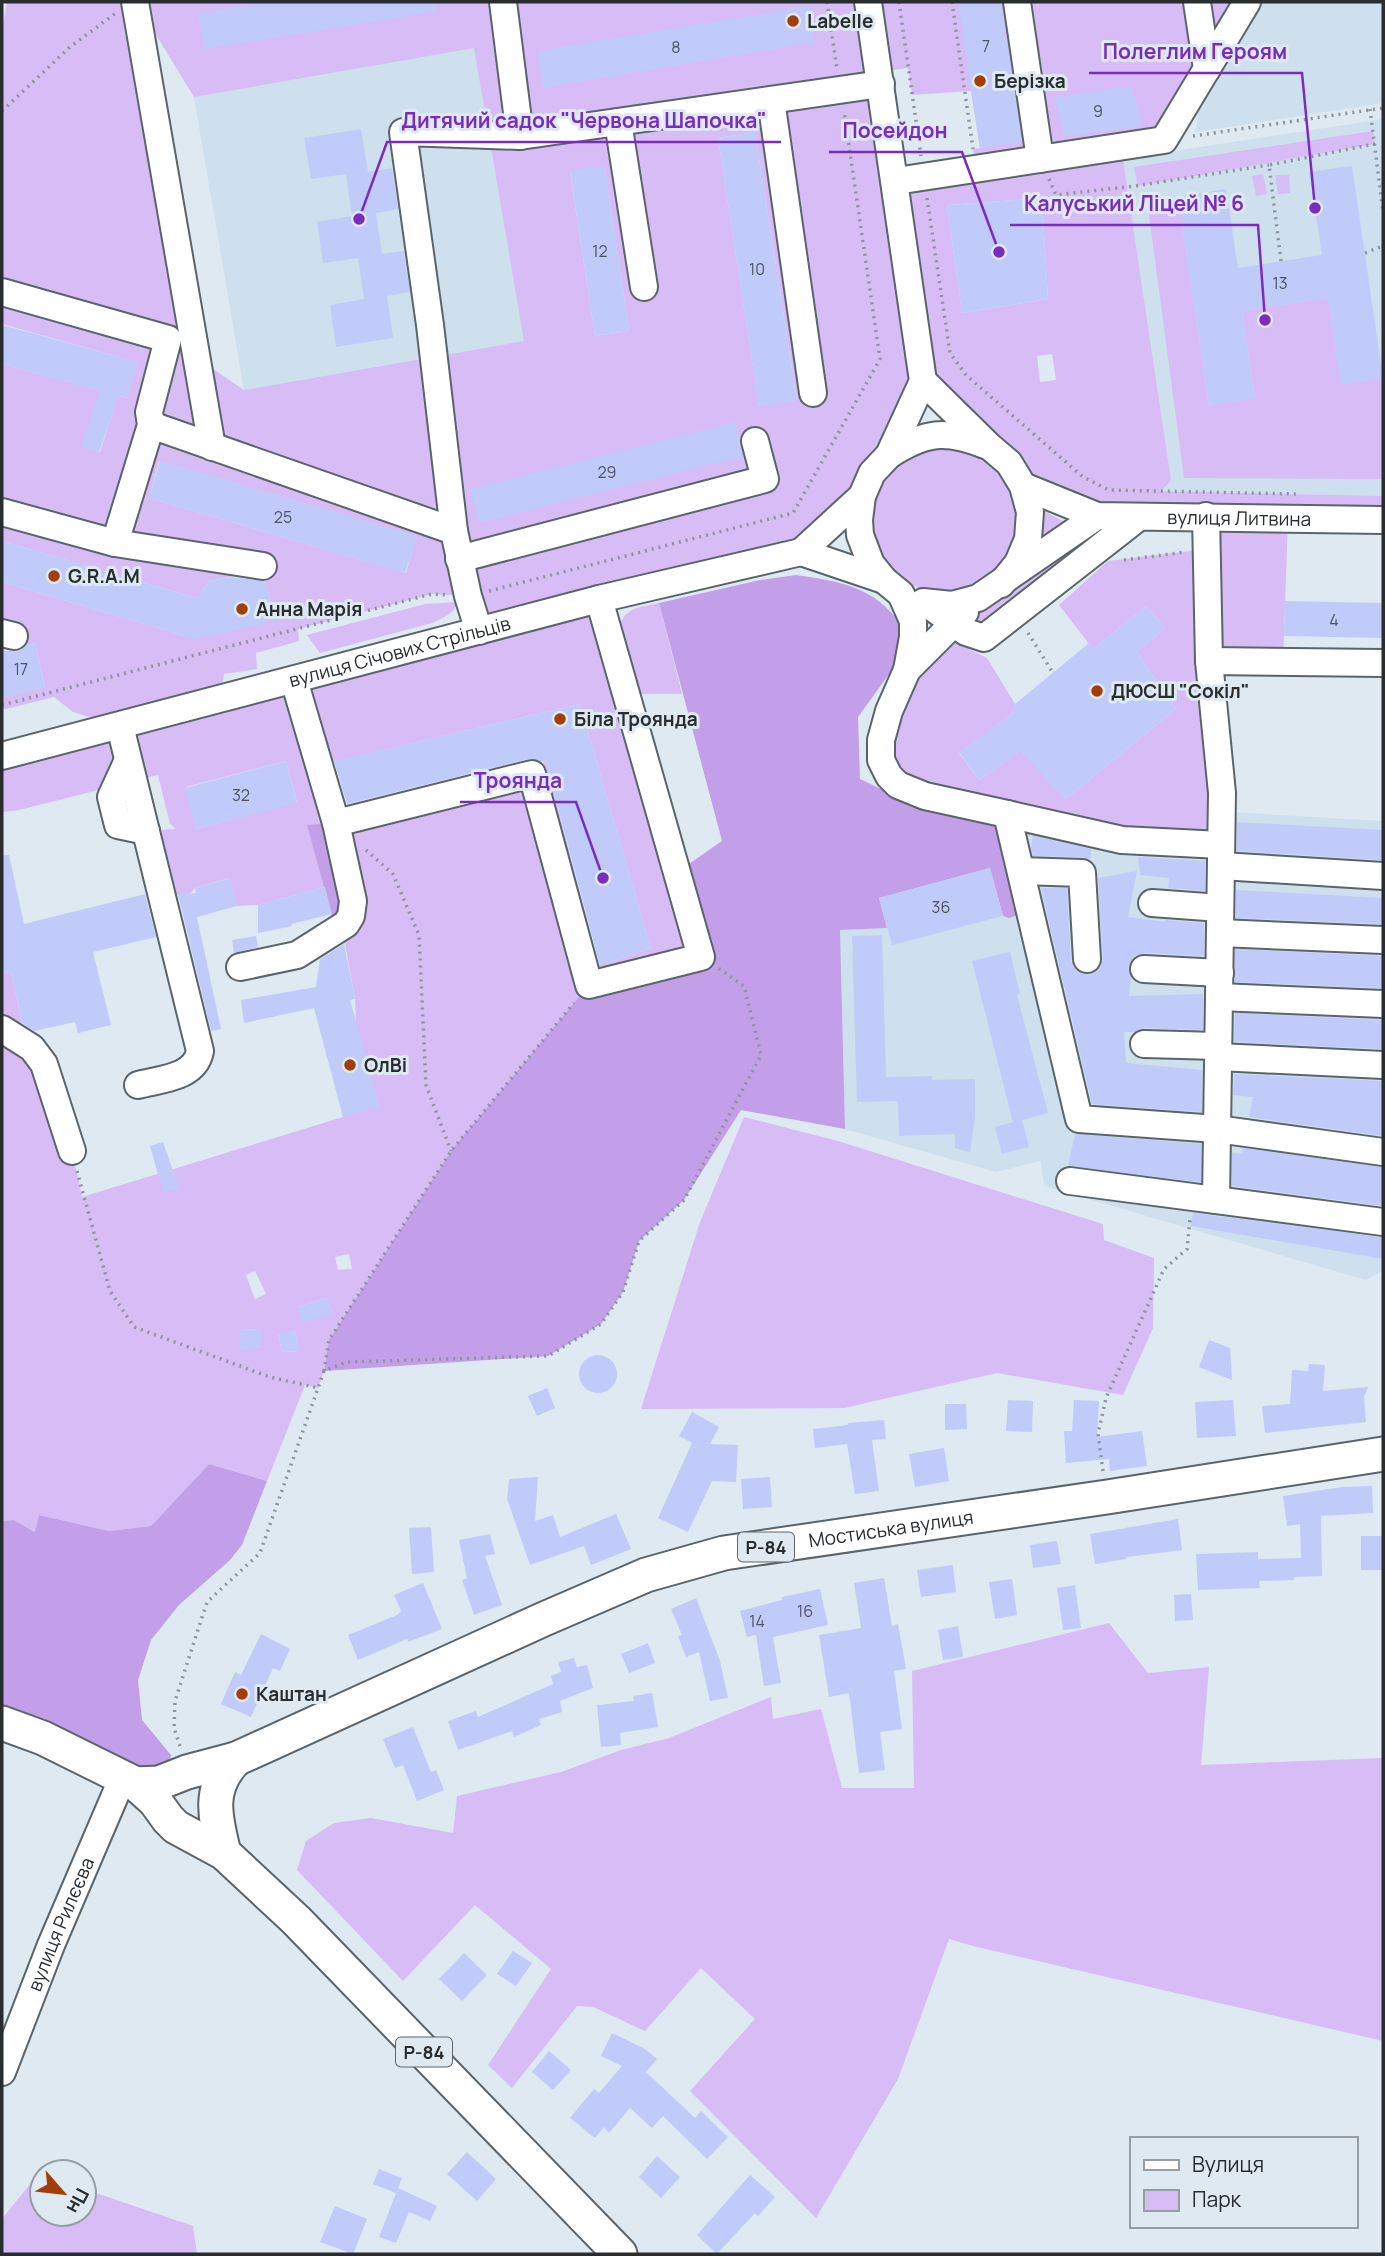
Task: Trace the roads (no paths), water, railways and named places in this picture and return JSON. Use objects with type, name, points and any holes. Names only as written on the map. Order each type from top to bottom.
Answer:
[{"type":"main road","name":"Мостиська вулиця","points":[[129,1780],[159,1783],[236,1759],[646,1575],[724,1553],[1383,1454]]},
{"type":"main road","points":[[2,1723],[43,1738],[129,1780],[175,1822],[224,1853]]},
{"type":"main road","points":[[224,1853],[217,1801],[213,1786],[201,1774],[182,1774],[169,1784],[164,1792],[175,1822],[197,1835],[205,1833],[212,1826],[217,1801],[226,1769],[236,1759]]},
{"type":"main road","name":"Р-84","points":[[224,1853],[296,1920],[602,2247]]},
{"type":"street","points":[[503,2],[520,136]]},
{"type":"street","points":[[869,2],[923,381],[888,455],[872,473],[862,496],[859,520],[860,535],[871,564],[892,587],[913,621],[907,670],[889,711],[881,740],[881,760],[889,776],[898,785],[925,796],[1122,839],[1221,856],[1383,876]]},
{"type":"street","points":[[1017,2],[1040,159]]},
{"type":"street","points":[[1197,2],[1206,69]]},
{"type":"street","points":[[895,181],[1164,141],[1247,2]]},
{"type":"street","points":[[128,6],[212,447]]},
{"type":"street","points":[[479,631],[468,596],[454,531],[404,132],[520,136],[881,84]]},
{"type":"street","points":[[771,100],[813,393]]},
{"type":"street","points":[[618,122],[644,287]]},
{"type":"street","points":[[2,292],[168,340],[149,412],[151,425],[115,542]]},
{"type":"street","points":[[923,381],[1009,463],[1023,486],[1030,512],[1028,538],[1018,563],[1001,584]]},
{"type":"street","points":[[151,425],[454,531]]},
{"type":"street","points":[[888,455],[911,441],[937,434],[964,436],[989,446]]},
{"type":"street","points":[[459,559],[765,479],[755,441]]},
{"type":"street","name":"вулиця Литвина","points":[[1023,486],[1097,516],[1383,520]]},
{"type":"street","name":"вулиця Січових Стрільців","points":[[2,756],[599,599],[801,552],[862,496]]},
{"type":"street","points":[[2,512],[115,542],[262,566]]},
{"type":"street","points":[[907,670],[978,598],[1097,516]]},
{"type":"street","points":[[1206,516],[1209,661],[1222,793],[1216,1200]]},
{"type":"street","points":[[801,552],[892,587],[926,603],[966,632],[984,638],[1139,517]]},
{"type":"street","points":[[926,603],[952,605],[978,598]]},
{"type":"street","points":[[336,824],[532,774],[589,985],[701,957],[599,599]]},
{"type":"street","points":[[1209,661],[1383,663]]},
{"type":"street","points":[[240,967],[297,955],[342,927],[353,911],[336,824],[294,680]]},
{"type":"street","points":[[120,726],[200,1051],[197,1063],[188,1071],[138,1085]]},
{"type":"street","points":[[1007,814],[1079,1119],[1217,1129],[1383,1152]]},
{"type":"street","points":[[1021,871],[1082,873],[1087,958]]},
{"type":"street","points":[[1152,903],[1220,921],[1383,940]]},
{"type":"street","points":[[1144,969],[1219,985],[1383,1004]]},
{"type":"street","points":[[2,1029],[32,1048],[44,1064],[72,1151]]},
{"type":"street","points":[[1144,1044],[1383,1065]]},
{"type":"street","points":[[1070,1181],[1383,1222]]},
{"type":"street","name":"вулиця Рилєєва","points":[[2,2072],[51,1945],[129,1780]]},
{"type":"place","name":"Labelle","points":[[793,21]]},
{"type":"place","name":"Берізка","points":[[980,81]]},
{"type":"place","name":"Полеглим Героям","points":[[1315,208]]},
{"type":"place","name":"Дитячий садок \"Червона Шапочка\"","points":[[359,219]]},
{"type":"place","name":"Посейдон","points":[[999,252]]},
{"type":"place","name":"Калуський Ліцей № 6","points":[[1265,320]]},
{"type":"place","name":"G.R.A.M","points":[[54,576]]},
{"type":"place","name":"Анна Марія","points":[[242,609]]},
{"type":"place","name":"ДЮСШ \"Сокіл\"","points":[[1097,691]]},
{"type":"place","name":"Біла Троянда","points":[[560,719]]},
{"type":"place","name":"Троянда","points":[[603,878]]},
{"type":"place","name":"ОлВі","points":[[350,1065]]},
{"type":"place","name":"Каштан","points":[[242,1694]]}]
